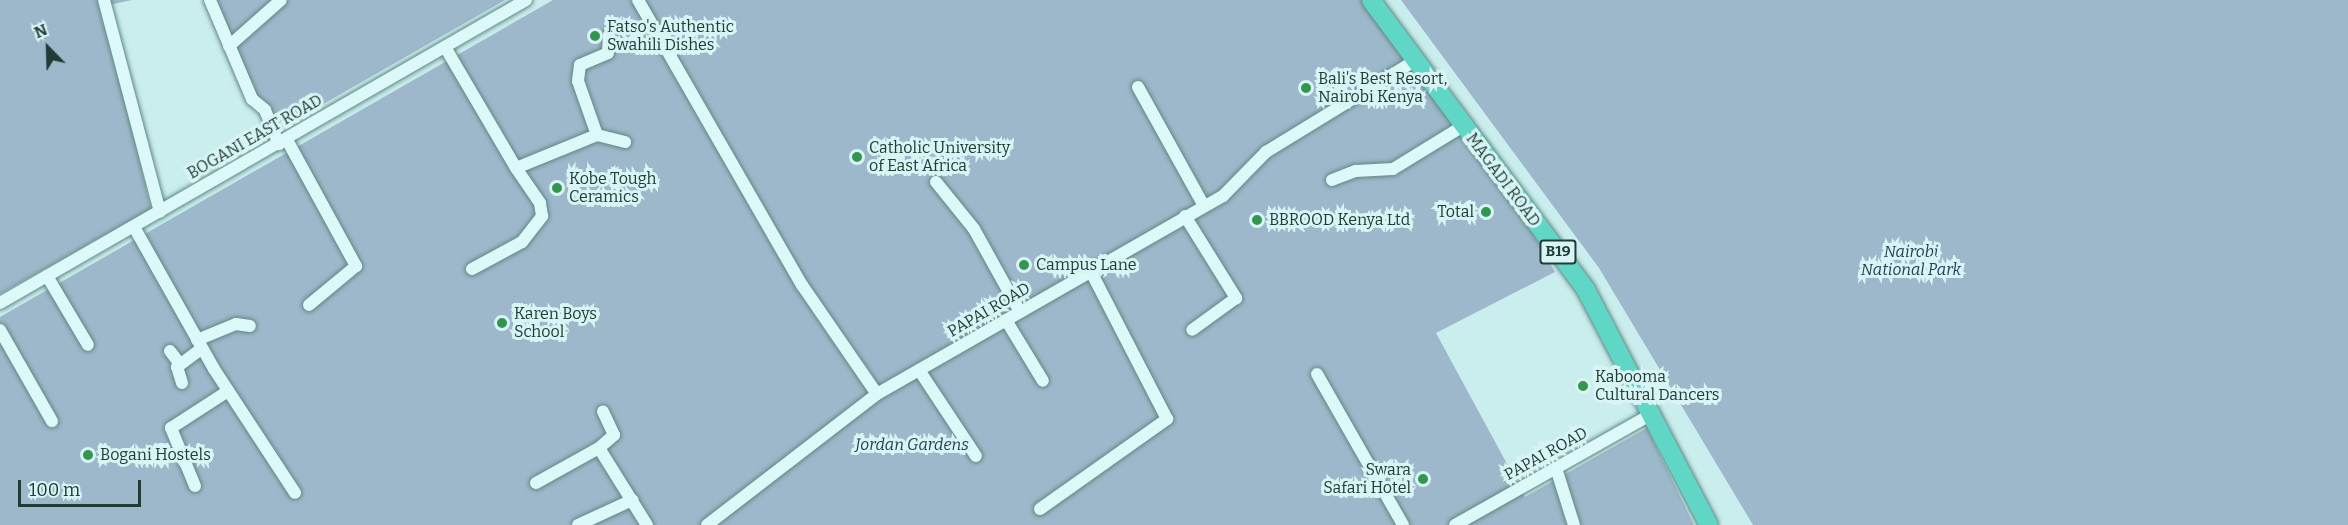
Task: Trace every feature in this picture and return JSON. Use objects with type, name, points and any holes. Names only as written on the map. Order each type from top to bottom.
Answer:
[{"type":"highway","name":"MAGADI ROAD","points":[[1371,0],[1586,290],[1654,413],[1709,525]]},
{"type":"street","points":[[104,0],[160,212]]},
{"type":"street","points":[[210,0],[230,46],[356,266],[309,305]]},
{"type":"street","points":[[230,46],[281,0]]},
{"type":"street","name":"BOGANI EAST ROAD","points":[[0,303],[526,0]]},
{"type":"street","points":[[638,0],[802,285],[877,394]]},
{"type":"street","points":[[597,135],[578,81],[580,65],[608,53],[609,35]]},
{"type":"street","points":[[445,46],[516,168],[540,203],[542,216],[522,242],[472,269]]},
{"type":"street","name":"PAPAI ROAD","points":[[707,525],[877,394],[1230,190],[1266,152],[1416,60]]},
{"type":"street","points":[[1138,87],[1204,206]]},
{"type":"street","points":[[1332,180],[1356,171],[1393,169],[1463,126]]},
{"type":"street","points":[[516,168],[597,135],[625,142]]},
{"type":"street","points":[[936,182],[974,229],[1020,312]]},
{"type":"street","points":[[1185,216],[1236,298],[1192,330]]},
{"type":"street","points":[[134,227],[199,344],[295,493]]},
{"type":"street","points":[[1040,509],[1167,419],[1090,270]]},
{"type":"street","points":[[47,276],[88,345]]},
{"type":"street","points":[[1006,320],[1042,381]]},
{"type":"street","points":[[179,363],[199,344],[236,324],[250,326]]},
{"type":"street","points":[[0,330],[51,421]]},
{"type":"street","points":[[170,351],[179,363],[182,383]]},
{"type":"street","points":[[919,370],[976,456]]},
{"type":"street","points":[[1317,374],[1403,525]]},
{"type":"street","points":[[195,486],[171,428],[228,391]]},
{"type":"street","points":[[536,483],[599,447],[614,433],[603,411]]},
{"type":"street","name":"PAPAI ROAD","points":[[1455,525],[1654,413]]},
{"type":"street","points":[[599,447],[647,525]]},
{"type":"street","points":[[1556,468],[1575,525]]},
{"type":"street","points":[[578,525],[632,500]]},
{"type":"green space","points":[[0,0],[132,0],[104,6],[151,209],[0,294]]},
{"type":"green space","points":[[215,0],[505,0],[271,134]]},
{"type":"green space","name":"Jordan Gardens","points":[[553,0],[1363,0],[1535,237],[1555,272],[1436,333],[1525,497],[1647,428],[1694,525],[0,525],[0,317]]},
{"type":"green space","name":"Nairobi National Park","points":[[1401,0],[2348,0],[2348,525],[1753,525],[1599,268]]},
{"type":"place","name":"Fatso's Authentic Swahili Dishes","points":[[595,36]]},
{"type":"place","name":"Bali's Best Resort, Nairobi Kenya","points":[[1306,88]]},
{"type":"place","name":"Catholic University of East Africa","points":[[857,157]]},
{"type":"place","name":"Kobe Tough Ceramics","points":[[557,188]]},
{"type":"place","name":"Total","points":[[1486,212]]},
{"type":"place","name":"BBROOD Kenya Ltd","points":[[1257,220]]},
{"type":"place","name":"Campus Lane","points":[[1024,265]]},
{"type":"place","name":"Karen Boys School","points":[[502,323]]},
{"type":"place","name":"Kabooma Cultural Dancers","points":[[1583,386]]},
{"type":"place","name":"Bogani Hostels","points":[[88,455]]},
{"type":"place","name":"Swara Safari Hotel","points":[[1423,479]]}]
